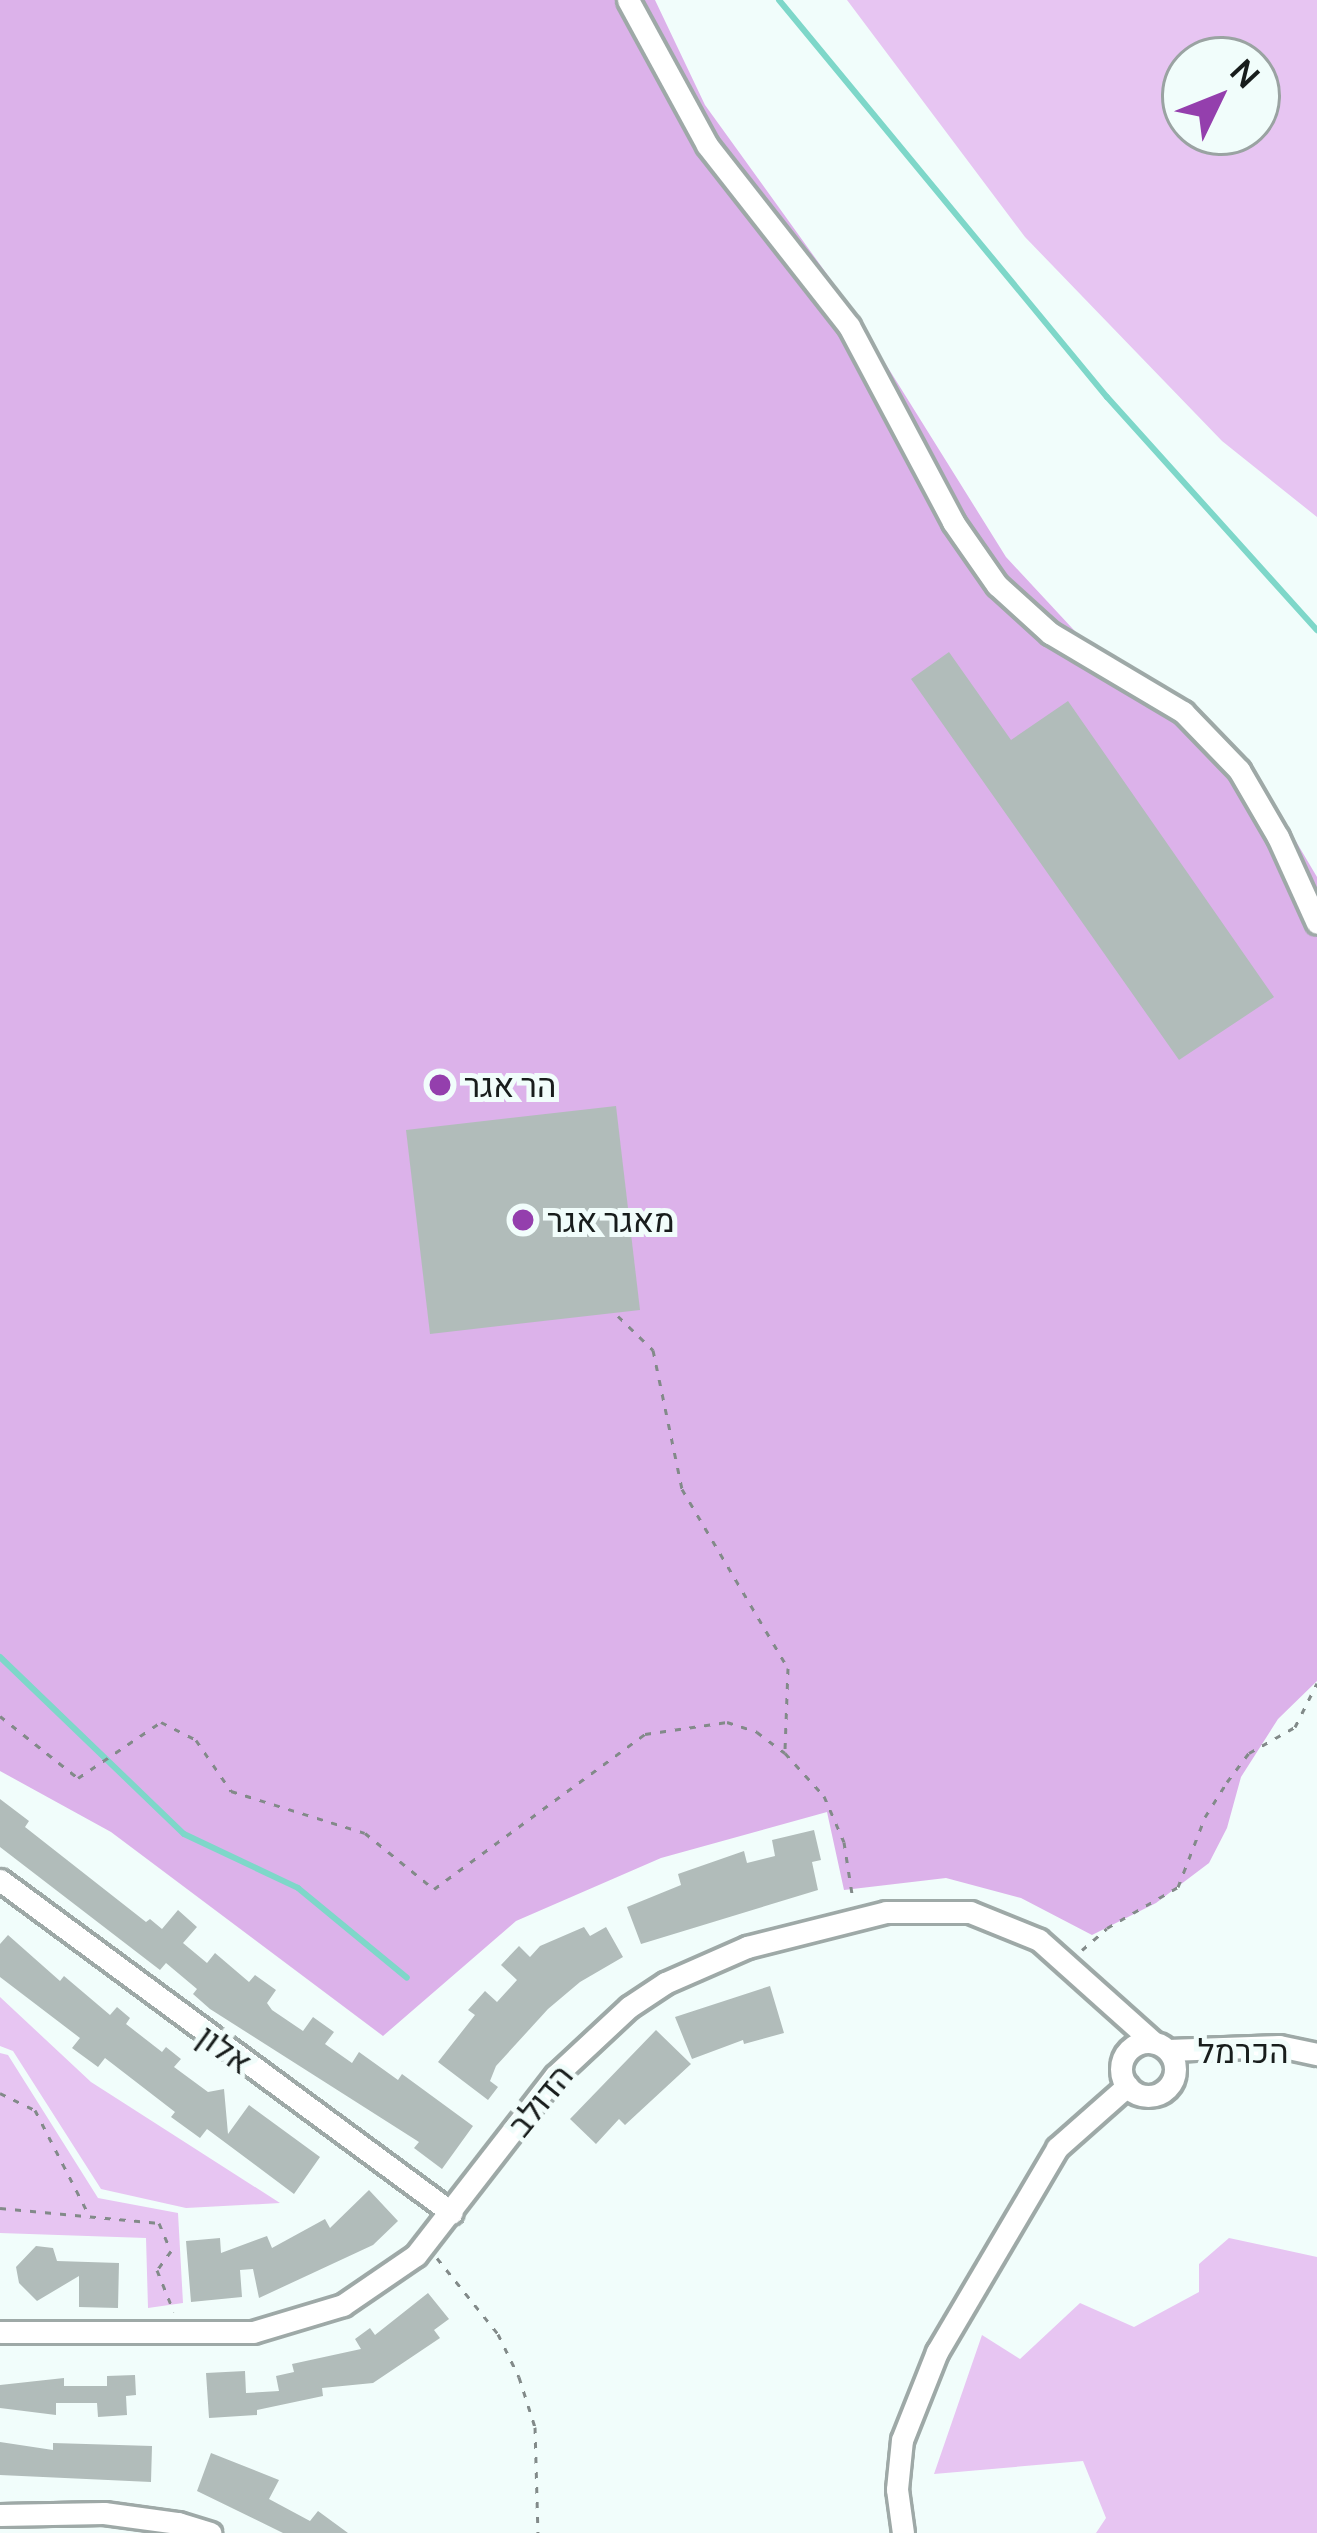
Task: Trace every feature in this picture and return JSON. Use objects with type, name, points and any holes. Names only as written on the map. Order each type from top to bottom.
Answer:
[{"type":"street","points":[[628,0],[707,145],[849,326],[953,522],[997,585],[1050,633],[1183,712],[1239,770],[1278,837],[1317,923]]},
{"type":"street","name":"אלון","points":[[0,1880],[452,2213]]},
{"type":"street","name":"הדולב","points":[[0,2332],[253,2332],[343,2306],[425,2245],[555,2077],[628,2007],[710,1961],[856,1919],[931,1908],[970,1912],[1039,1940],[1161,2046]]},
{"type":"street","name":"הדולב","points":[[1092,1987],[1118,2028],[1122,2063]]},
{"type":"street","points":[[1161,2046],[1174,2077],[1163,2092],[1143,2096],[1127,2086],[1122,2063],[1132,2047],[1161,2046]]},
{"type":"street","name":"הכרמל","points":[[1161,2046],[1279,2046],[1317,2054]]},
{"type":"street","points":[[903,2533],[897,2489],[902,2440],[937,2352],[1058,2148],[1127,2086]]},
{"type":"street","points":[[0,2515],[104,2513],[211,2533]]},
{"type":"path","points":[[618,1316],[653,1350],[682,1490],[788,1668],[785,1753]]},
{"type":"path","points":[[1068,1963],[1106,1928],[1178,1887],[1205,1817],[1227,1782],[1249,1754],[1295,1727],[1317,1684]]},
{"type":"path","points":[[0,1716],[78,1778],[161,1722],[196,1740],[231,1791],[365,1833],[434,1889],[645,1734],[727,1723],[757,1732],[785,1753],[824,1796],[844,1842],[856,1919]]},
{"type":"path","points":[[0,2092],[35,2110],[88,2212]]},
{"type":"path","points":[[0,2208],[88,2212],[124,2223],[159,2223],[166,2229],[171,2252],[158,2270],[162,2292],[183,2334]]},
{"type":"path","points":[[425,2245],[499,2334],[519,2377],[536,2428],[538,2533]]},
{"type":"shaded area","points":[[0,0],[655,0],[705,105],[847,302],[1006,557],[1085,642],[1174,693],[1268,794],[1317,877],[1317,1681],[1278,1719],[1241,1777],[1227,1828],[1209,1863],[1156,1903],[1092,1935],[1021,1898],[946,1878],[844,1890],[827,1812],[661,1858],[516,1921],[383,2036],[111,1832],[0,1771]]},
{"type":"shaded area","points":[[847,0],[1317,0],[1317,517],[1222,441],[1025,237]]},
{"type":"shaded area","points":[[0,1997],[91,2082],[280,2203],[186,2208],[101,2189],[13,2051],[0,2046]]},
{"type":"shaded area","points":[[0,2053],[8,2055],[98,2198],[178,2213],[183,2303],[148,2308],[146,2238],[0,2233]]},
{"type":"shaded area","points":[[1229,2238],[1317,2257],[1317,2533],[1096,2533],[1106,2518],[1083,2461],[934,2474],[982,2335],[1020,2359],[1080,2303],[1134,2327],[1199,2292],[1199,2264]]},
{"type":"building","points":[[949,652],[1011,740],[1068,701],[1274,997],[1179,1060],[911,679]]},
{"type":"building","name":"מאגר אגר","points":[[616,1106],[640,1310],[430,1334],[406,1130]]},
{"type":"building","points":[[0,1799],[29,1821],[25,1827],[146,1922],[150,1919],[162,1929],[178,1910],[197,1927],[183,1943],[207,1963],[215,1953],[249,1982],[255,1975],[276,1990],[267,2003],[272,2010],[303,2031],[313,2017],[334,2032],[325,2044],[352,2063],[359,2052],[398,2080],[402,2074],[473,2126],[442,2169],[414,2148],[419,2142],[210,2009],[193,1994],[197,1989],[166,1963],[160,1970],[0,1847]]},
{"type":"building","points":[[814,1830],[821,1860],[812,1862],[818,1890],[641,1944],[627,1907],[681,1885],[678,1874],[744,1851],[747,1863],[775,1856],[772,1840]]},
{"type":"building","points":[[584,1927],[590,1936],[606,1927],[623,1957],[580,1982],[548,2009],[496,2066],[490,2081],[498,2087],[488,2100],[438,2062],[475,2015],[468,2010],[485,1991],[497,2002],[517,1980],[501,1965],[519,1946],[530,1957],[540,1946]]},
{"type":"building","points":[[8,1935],[60,1981],[64,1976],[110,2015],[117,2007],[130,2018],[126,2024],[162,2052],[166,2047],[181,2059],[174,2067],[208,2092],[224,2089],[228,2134],[249,2105],[320,2157],[294,2194],[207,2129],[200,2138],[171,2117],[175,2112],[105,2058],[98,2067],[72,2048],[80,2038],[0,1977],[0,1944]]},
{"type":"building","points":[[770,1986],[784,2033],[744,2044],[743,2040],[692,2059],[675,2017]]},
{"type":"building","points":[[656,2030],[691,2064],[625,2125],[619,2119],[596,2144],[570,2119]]},
{"type":"building","points":[[369,2190],[398,2221],[373,2245],[259,2298],[253,2269],[240,2270],[242,2297],[191,2302],[186,2241],[220,2238],[221,2253],[267,2236],[272,2248],[325,2219],[330,2228]]},
{"type":"building","points":[[36,2246],[53,2248],[57,2261],[119,2263],[118,2308],[79,2307],[79,2276],[37,2301],[19,2283],[16,2267]]},
{"type":"building","points":[[428,2293],[449,2319],[434,2330],[440,2338],[373,2383],[322,2388],[323,2396],[257,2410],[257,2415],[209,2418],[206,2373],[245,2371],[246,2393],[279,2391],[276,2376],[294,2372],[292,2364],[361,2349],[355,2339],[370,2328],[375,2335]]},
{"type":"building","points":[[135,2375],[136,2395],[126,2396],[127,2415],[98,2417],[97,2403],[56,2403],[56,2415],[0,2408],[0,2385],[64,2378],[64,2386],[107,2386],[107,2376]]},
{"type":"building","points":[[0,2442],[53,2450],[53,2443],[152,2446],[151,2482],[0,2475]]},
{"type":"building","points":[[211,2453],[279,2480],[269,2499],[310,2521],[318,2511],[348,2533],[283,2533],[197,2491]]},
{"type":"waterway","points":[[779,0],[1107,397],[1317,630]]},
{"type":"waterway","points":[[0,1657],[184,1834],[298,1888],[407,1978]]},
{"type":"place","name":"הר אגר","points":[[440,1085]]},
{"type":"place","name":"מאגר אגר","points":[[523,1220]]}]
